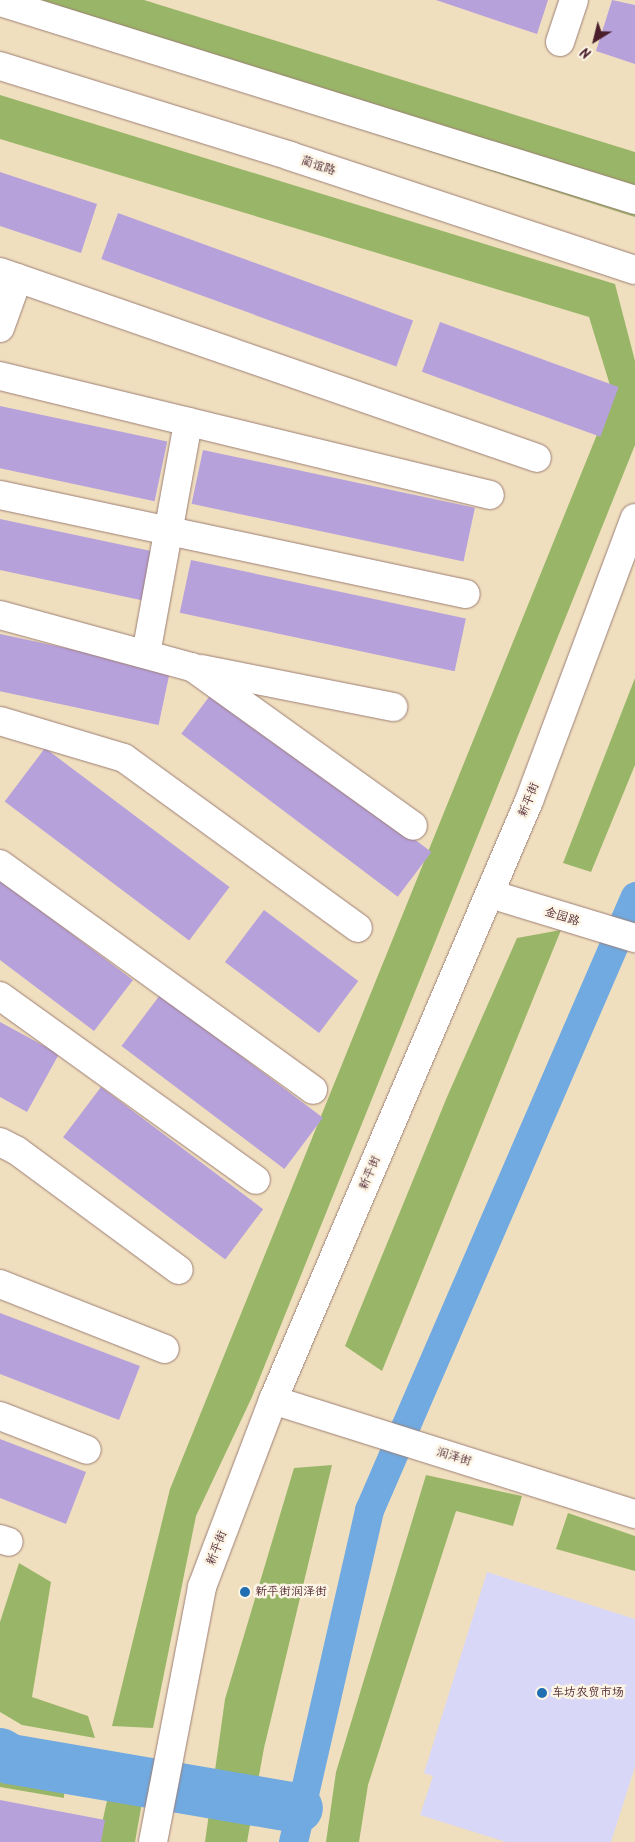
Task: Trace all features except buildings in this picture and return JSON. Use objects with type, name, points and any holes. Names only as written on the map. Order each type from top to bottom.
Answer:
[{"type":"main road","points":[[560,42],[574,0]]},
{"type":"main road","points":[[0,2],[635,200]]},
{"type":"main road","name":"蔺谊路","points":[[0,66],[290,156],[635,270]]},
{"type":"main road","points":[[0,328],[9,275],[537,458]]},
{"type":"main road","points":[[0,376],[490,495]]},
{"type":"main road","points":[[146,654],[188,422]]},
{"type":"main road","points":[[0,495],[466,594]]},
{"type":"main road","name":"新平街","points":[[153,1842],[202,1587],[273,1400],[529,801],[635,518]]},
{"type":"main road","points":[[0,615],[192,667],[393,707]]},
{"type":"main road","points":[[192,667],[413,826]]},
{"type":"main road","points":[[0,722],[124,758],[358,928]]},
{"type":"main road","points":[[0,864],[313,1090]]},
{"type":"main road","name":"金园路","points":[[490,894],[590,926],[635,938]]},
{"type":"main road","points":[[0,996],[256,1180]]},
{"type":"main road","points":[[0,1142],[16,1150],[179,1270]]},
{"type":"main road","points":[[0,1284],[165,1348]]},
{"type":"main road","name":"润泽街","points":[[273,1400],[635,1514]]},
{"type":"main road","points":[[0,1416],[87,1450]]},
{"type":"shaded area","name":"车坊农贸市场","points":[[487,1572],[635,1619],[635,1767],[611,1842],[506,1842],[420,1815],[433,1776],[424,1773]]},
{"type":"green space","points":[[0,0],[144,0],[635,152],[635,217],[0,14]]},
{"type":"green space","points":[[0,95],[615,284],[635,361],[635,445],[252,1397],[196,1516],[153,1728],[112,1726],[170,1489],[613,395],[589,317],[0,139]]},
{"type":"green space","points":[[635,678],[635,765],[591,872],[563,863]]},
{"type":"green space","points":[[561,930],[382,1371],[345,1346],[447,1097],[517,938]]},
{"type":"green space","points":[[332,1465],[264,1748],[247,1842],[205,1842],[225,1699],[294,1468]]},
{"type":"green space","points":[[426,1475],[522,1496],[513,1526],[456,1511],[368,1785],[359,1842],[326,1842],[336,1772]]},
{"type":"green space","points":[[568,1513],[635,1536],[635,1571],[556,1549]]},
{"type":"green space","points":[[19,1563],[51,1582],[32,1697],[88,1716],[95,1738],[22,1725],[0,1712],[0,1622]]},
{"type":"green space","points":[[0,1749],[65,1763],[64,1798],[0,1787]]},
{"type":"green space","points":[[113,1773],[146,1780],[135,1842],[98,1842]]},
{"type":"waterway","points":[[293,1842],[369,1510],[635,896]]},
{"type":"waterway","points":[[0,1753],[10,1759],[298,1808]]},
{"type":"place","name":"新平街润泽街","points":[[245,1592]]},
{"type":"place","name":"车坊农贸市场","points":[[542,1693]]}]
